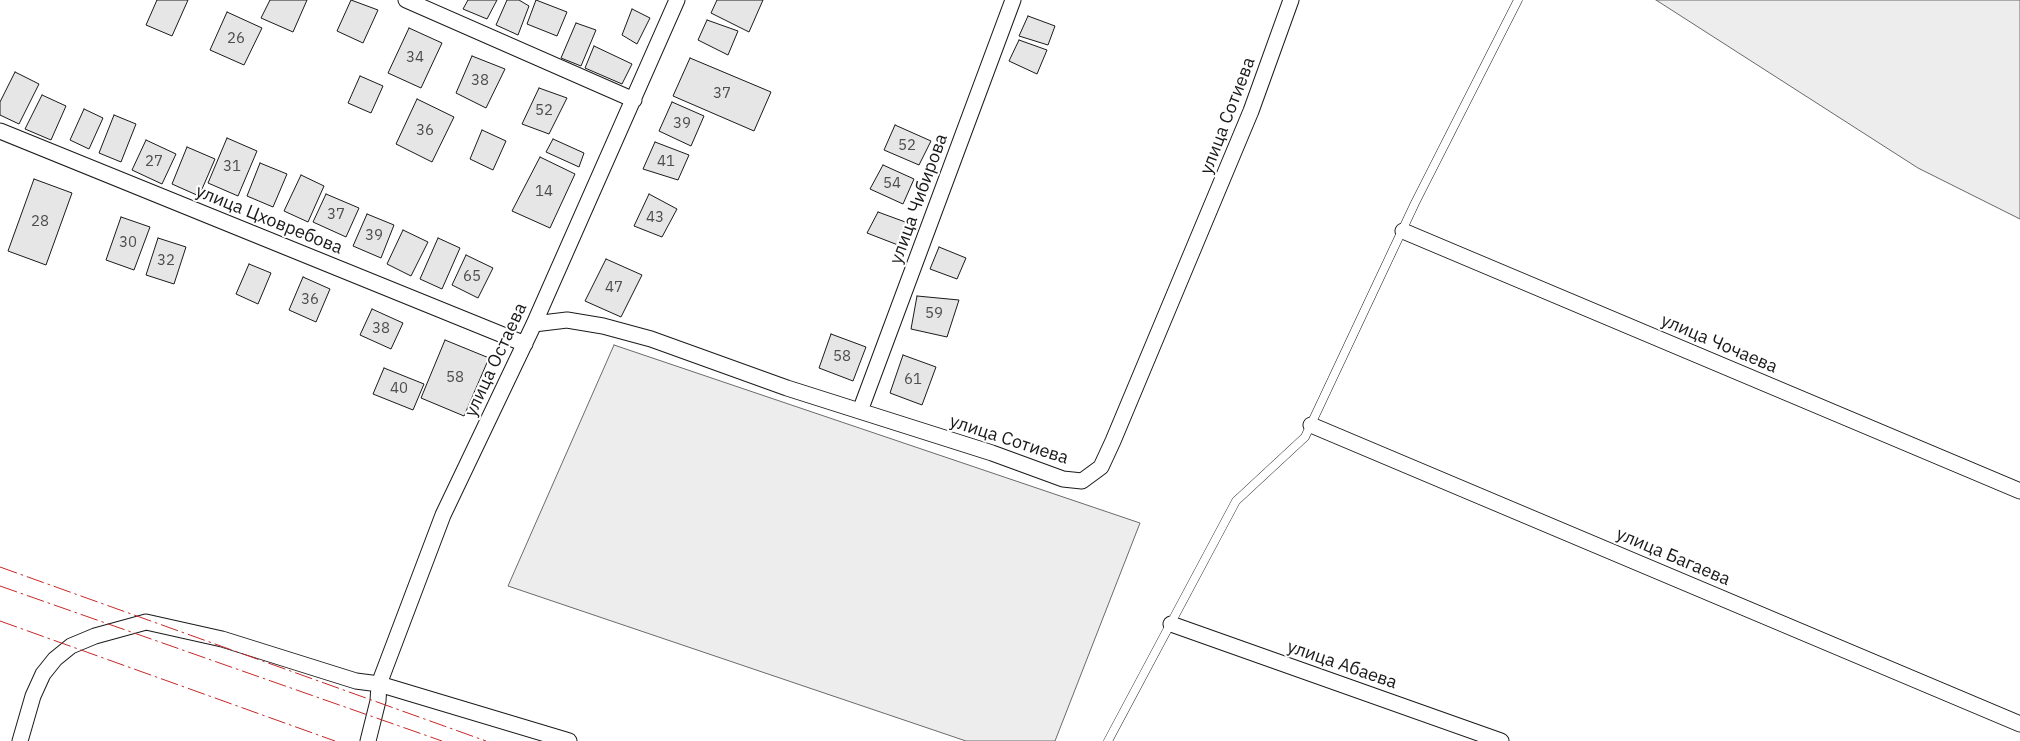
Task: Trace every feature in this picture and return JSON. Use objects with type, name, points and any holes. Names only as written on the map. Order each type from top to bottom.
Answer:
[{"type":"street","points":[[406,0],[634,100]]},
{"type":"street","name":"улица Остаева","points":[[368,741],[378,701],[379,684],[443,515],[525,344],[634,100],[676,0]]},
{"type":"street","name":"улица Чибирова","points":[[860,411],[1013,0]]},
{"type":"street","name":"улица Сотиева","points":[[534,324],[567,320],[604,326],[651,339],[787,388],[992,454],[1063,479],[1082,480],[1101,467],[1251,111],[1291,0]]},
{"type":"street","name":"улица Цховребова","points":[[0,131],[525,344]]},
{"type":"street","name":"улица Чочаева","points":[[1403,231],[2020,491]]},
{"type":"street","name":"улица Багаева","points":[[1311,425],[2020,724]]},
{"type":"street","points":[[20,741],[33,696],[43,674],[55,659],[71,646],[95,636],[146,622],[222,639],[356,681],[379,684],[570,741]]},
{"type":"street","name":"улица Абаева","points":[[1171,624],[1501,741]]},
{"type":"lane","points":[[1108,741],[1236,501],[1305,437],[1403,231],[1518,0]]},
{"type":"shaded area","points":[[1656,0],[2020,0],[2020,219],[1918,168]]},
{"type":"shaded area","points":[[614,345],[1140,523],[1055,741],[966,741],[508,586]]},
{"type":"building","points":[[157,0],[188,0],[172,36],[146,25]]},
{"type":"building","points":[[270,0],[307,0],[293,32],[261,18]]},
{"type":"building","points":[[351,0],[378,10],[363,43],[337,31]]},
{"type":"building","points":[[468,0],[497,0],[487,19],[463,9]]},
{"type":"building","points":[[507,0],[519,0],[529,6],[518,35],[496,25]]},
{"type":"building","points":[[536,0],[567,12],[557,36],[527,24]]},
{"type":"building","points":[[717,0],[763,0],[749,32],[711,13]]},
{"type":"building","points":[[632,9],[650,18],[637,44],[622,35]]},
{"type":"building","points":[[227,12],[262,28],[244,65],[210,50]]},
{"type":"building","points":[[1028,16],[1055,26],[1048,45],[1019,36]]},
{"type":"building","points":[[707,20],[738,31],[728,55],[698,40]]},
{"type":"building","points":[[576,23],[596,30],[581,66],[561,58]]},
{"type":"building","points":[[409,28],[442,43],[421,88],[388,73]]},
{"type":"building","points":[[1019,40],[1047,50],[1037,74],[1009,61]]},
{"type":"building","points":[[594,46],[632,64],[622,84],[585,68]]},
{"type":"building","points":[[472,56],[505,69],[486,108],[456,93]]},
{"type":"building","points":[[690,58],[771,92],[754,131],[673,96]]},
{"type":"building","points":[[15,72],[39,84],[19,124],[0,115],[0,102]]},
{"type":"building","points":[[360,76],[383,86],[371,113],[348,103]]},
{"type":"building","points":[[539,88],[567,98],[549,134],[522,124]]},
{"type":"building","points":[[42,95],[66,106],[51,140],[25,129]]},
{"type":"building","points":[[417,99],[454,117],[432,162],[396,144]]},
{"type":"building","points":[[672,102],[704,116],[691,146],[659,131]]},
{"type":"building","points":[[84,109],[103,118],[89,149],[70,140]]},
{"type":"building","points":[[114,115],[136,124],[121,162],[99,153]]},
{"type":"building","points":[[895,125],[931,141],[919,165],[884,150]]},
{"type":"building","points":[[482,130],[506,141],[493,170],[470,159]]},
{"type":"building","points":[[227,138],[257,151],[238,196],[208,183]]},
{"type":"building","points":[[553,139],[584,153],[579,167],[546,152]]},
{"type":"building","points":[[146,140],[176,154],[162,184],[132,170]]},
{"type":"building","points":[[655,142],[689,155],[678,180],[643,169]]},
{"type":"building","points":[[187,147],[215,159],[199,196],[172,184]]},
{"type":"building","points":[[540,157],[575,174],[550,228],[512,211]]},
{"type":"building","points":[[260,163],[287,174],[273,207],[247,196]]},
{"type":"building","points":[[883,165],[914,179],[903,204],[870,189]]},
{"type":"building","points":[[301,175],[324,186],[308,222],[284,211]]},
{"type":"building","points":[[34,179],[72,193],[46,265],[8,251]]},
{"type":"building","points":[[326,194],[359,208],[346,237],[313,222]]},
{"type":"building","points":[[649,194],[677,209],[662,237],[634,226]]},
{"type":"building","points":[[878,212],[908,223],[898,245],[867,233]]},
{"type":"building","points":[[367,214],[394,225],[381,258],[353,246]]},
{"type":"building","points":[[121,217],[150,227],[134,270],[106,260]]},
{"type":"building","points":[[403,230],[428,242],[411,276],[387,264]]},
{"type":"building","points":[[158,238],[186,247],[174,284],[146,275]]},
{"type":"building","points":[[438,238],[460,248],[442,289],[420,279]]},
{"type":"building","points":[[939,247],[966,258],[957,279],[930,269]]},
{"type":"building","points":[[466,255],[493,268],[478,298],[452,285]]},
{"type":"building","points":[[606,259],[642,275],[621,317],[585,301]]},
{"type":"building","points":[[249,264],[271,273],[258,304],[236,294]]},
{"type":"building","points":[[303,277],[330,289],[316,322],[289,310]]},
{"type":"building","points":[[917,296],[959,300],[947,337],[911,329]]},
{"type":"building","points":[[372,309],[403,323],[391,349],[360,335]]},
{"type":"building","points":[[831,334],[866,347],[853,381],[819,368]]},
{"type":"building","points":[[445,340],[489,358],[464,416],[421,398]]},
{"type":"building","points":[[903,355],[936,367],[922,405],[890,393]]},
{"type":"building","points":[[384,368],[424,384],[413,410],[373,394]]},
{"type":"power","points":[[0,567],[486,741]]},
{"type":"power","points":[[0,586],[442,741]]},
{"type":"power","points":[[0,621],[335,741]]}]
